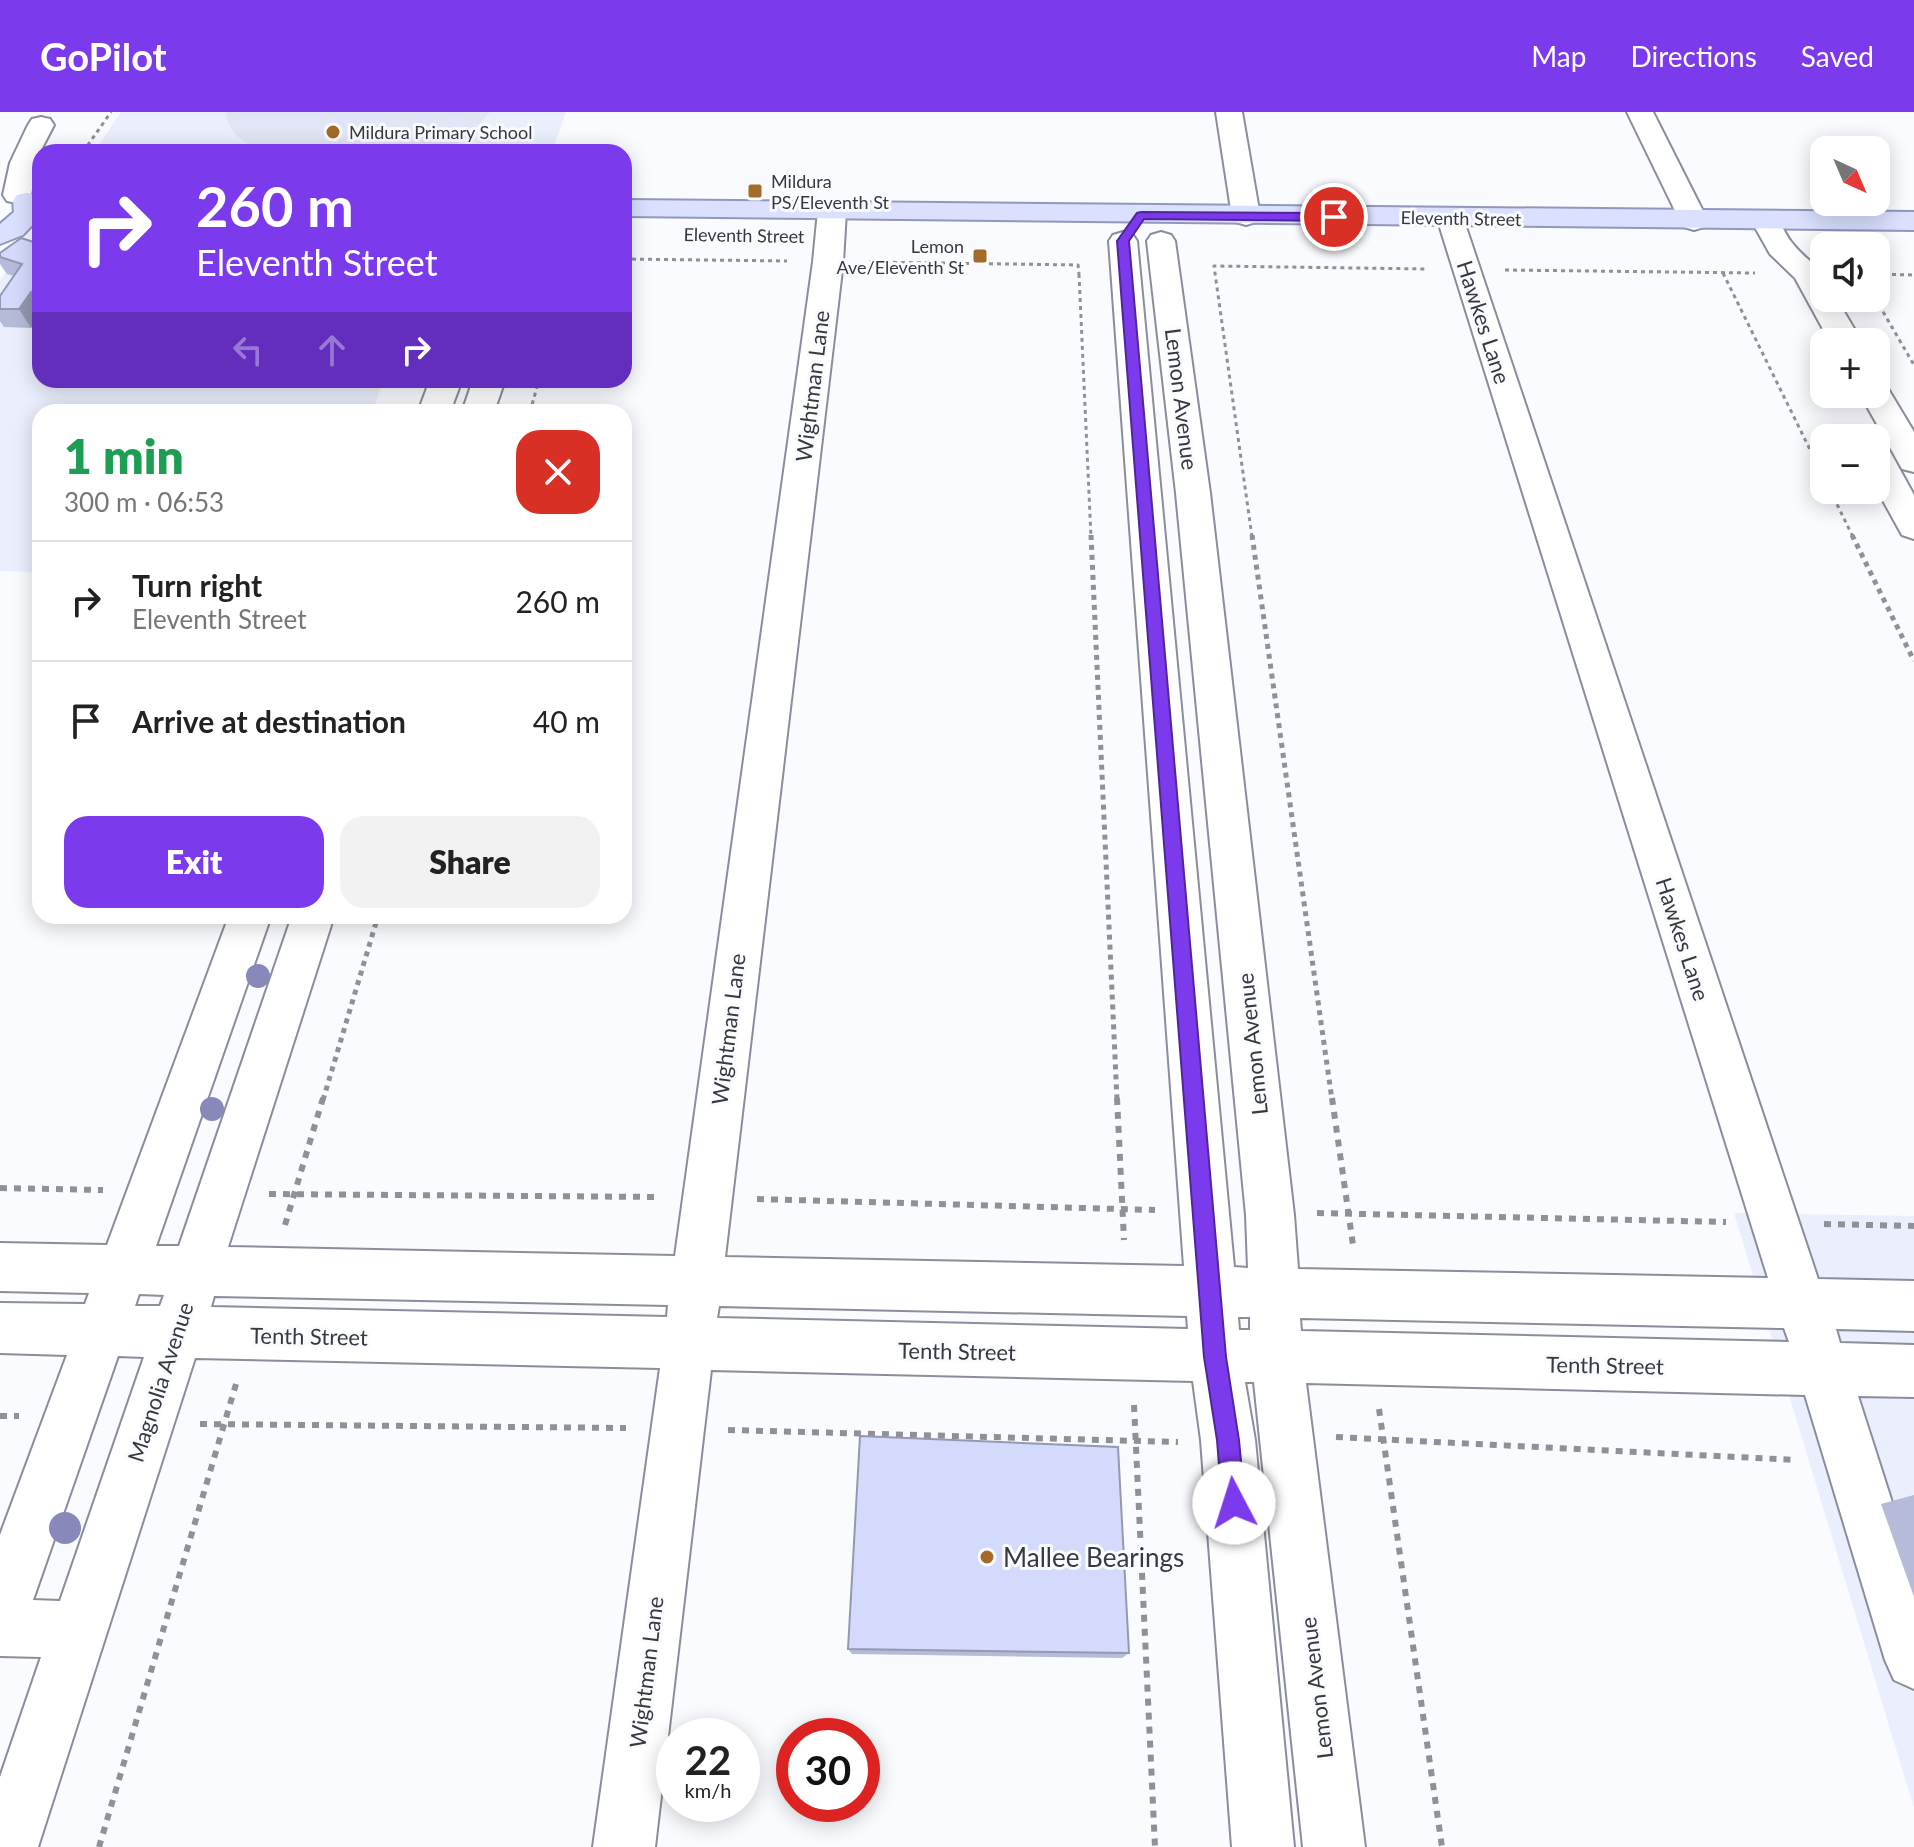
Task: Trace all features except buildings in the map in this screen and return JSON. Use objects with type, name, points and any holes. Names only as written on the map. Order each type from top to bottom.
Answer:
[{"type":"main road","points":[[18,231],[28,214],[21,197]]},
{"type":"main road","name":"Eleventh Street","points":[[632,209],[830,236]]},
{"type":"main road","name":"Eleventh Street","points":[[1148,243],[1246,216],[1657,246]]},
{"type":"main road","name":"Eleventh Street","points":[[632,234],[1148,243],[1455,231],[1695,238],[1773,235],[1914,221]]},
{"type":"main road","name":"Eleventh Street","points":[[1749,247],[1773,235],[1810,244]]},
{"type":"street","points":[[1229,112],[1246,216]]},
{"type":"street","points":[[1640,112],[1695,238]]},
{"type":"street","points":[[0,163],[46,118]]},
{"type":"street","points":[[33,144],[46,118]]},
{"type":"street","points":[[21,197],[24,163],[32,147]]},
{"type":"street","name":"Hawkes Lane","points":[[1455,231],[1774,1223],[1825,1369],[1850,1462],[1914,1660]]},
{"type":"street","points":[[1773,235],[1807,273],[1838,328]]},
{"type":"street","points":[[1773,235],[1780,274],[1810,331]]},
{"type":"street","name":"Wightman Lane","points":[[624,1847],[830,236]]},
{"type":"street","name":"Lemon Avenue","points":[[1148,243],[1210,1290],[1215,1357],[1228,1440],[1263,1847]]},
{"type":"street","name":"Lemon Avenue","points":[[1148,243],[1195,508],[1270,1215],[1277,1359],[1334,1847]]},
{"type":"street","points":[[1884,408],[1914,461]]},
{"type":"street","points":[[1890,482],[1914,527]]},
{"type":"street","points":[[0,1612],[247,924]]},
{"type":"street","name":"Magnolia Avenue","points":[[7,1847],[311,924]]},
{"type":"street","points":[[203,1046],[269,1048]]},
{"type":"street","points":[[0,1267],[1914,1306]]},
{"type":"street","name":"Tenth Street","points":[[0,1328],[1131,1356],[1914,1371]]},
{"type":"street","points":[[0,1627],[78,1630]]},
{"type":"path","points":[[89,144],[111,112]]},
{"type":"path","points":[[632,258],[830,236],[1078,265],[1127,1288]]},
{"type":"path","points":[[1148,243],[1216,275],[1350,1213],[1358,1293]]},
{"type":"path","points":[[1723,273],[1810,450]]},
{"type":"path","points":[[1890,274],[1914,275]]},
{"type":"path","points":[[1883,312],[1914,365]]},
{"type":"path","points":[[1837,504],[1914,661]]},
{"type":"path","points":[[270,1273],[376,924]]},
{"type":"path","points":[[295,1194],[706,1197],[1205,1211]]},
{"type":"path","points":[[1270,1215],[1350,1213],[1914,1226]]},
{"type":"path","points":[[99,1847],[251,1335]]},
{"type":"path","points":[[1131,1356],[1155,1847]]},
{"type":"path","points":[[1371,1360],[1442,1847]]},
{"type":"path","points":[[1287,1435],[1850,1462]]},
{"type":"path","points":[[1136,1443],[1228,1440]]},
{"type":"shaded area","name":"Mildura Primary School","points":[[121,112],[566,112],[555,144],[99,144]]},
{"type":"shaded area","points":[[226,112],[490,112],[465,139],[455,144],[248,144],[238,136]]},
{"type":"shaded area","points":[[17,255],[32,256],[32,388],[381,388],[375,404],[32,404],[32,572],[0,571],[0,280]]},
{"type":"shaded area","points":[[1734,1213],[1914,1216],[1914,1808]]},
{"type":"place","name":"Mildura Primary School","points":[[333,132]]},
{"type":"place","name":"Mildura PS/Eleventh St","points":[[755,191]]},
{"type":"place","name":"Lemon Ave/Eleventh St","points":[[980,256]]},
{"type":"place","name":"Mallee Bearings","points":[[987,1557]]},
{"type":"route","points":[[1234,1503],[1215,1357],[1123,241],[1141,215],[1334,217]]}]
